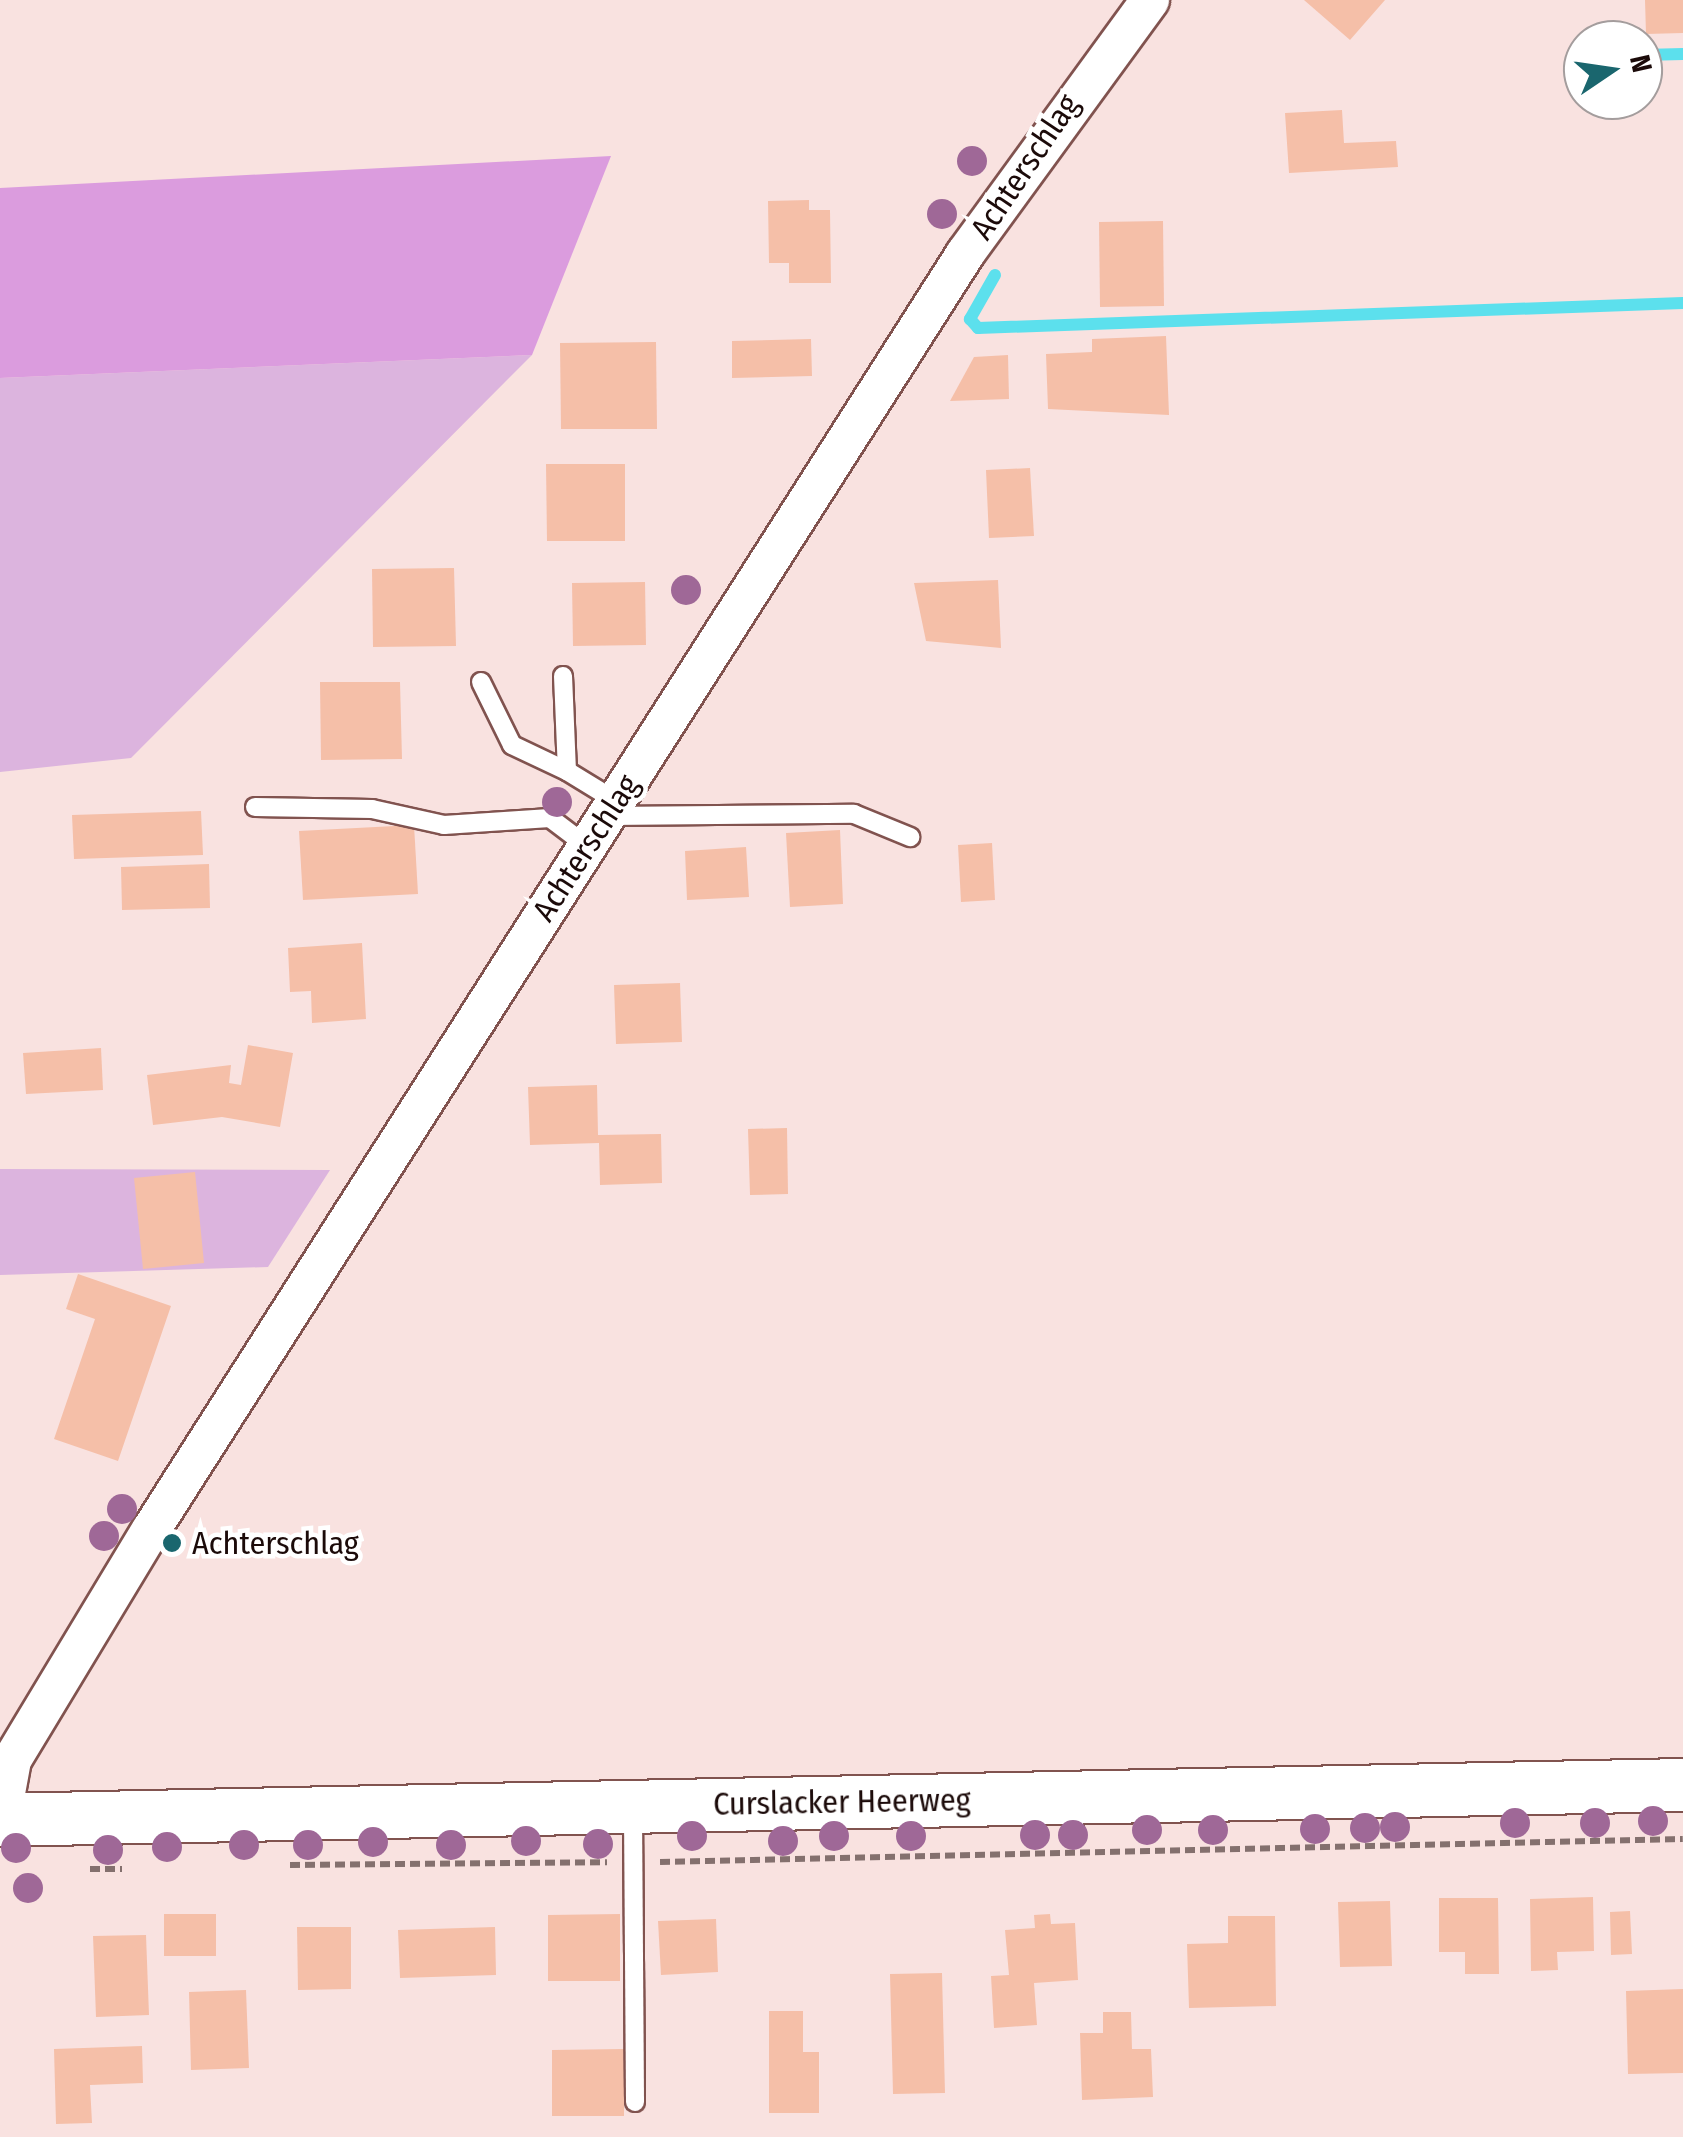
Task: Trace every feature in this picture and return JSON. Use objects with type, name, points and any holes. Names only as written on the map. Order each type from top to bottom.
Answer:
[{"type":"main road","name":"Curslacker Heerweg","points":[[1,1820],[1683,1784]]},
{"type":"street","name":"Achterschlag","points":[[1,1820],[12,1760],[604,821],[965,254],[1150,0]]},
{"type":"lane","points":[[562,676],[567,771]]},
{"type":"lane","points":[[481,682],[512,745],[567,771],[604,821]]},
{"type":"lane","points":[[255,807],[372,809],[444,825],[550,818],[604,821],[854,814],[910,837]]},
{"type":"lane","points":[[634,1807],[635,2102]]},
{"type":"path","points":[[284,1866],[1683,1839]]},
{"type":"path","points":[[68,1869],[138,1868]]},
{"type":"shaded area","points":[[611,156],[532,355],[0,378],[0,188]]},
{"type":"shaded area","points":[[532,355],[131,758],[0,772],[0,378]]},
{"type":"shaded area","points":[[0,1169],[330,1170],[268,1267],[0,1275]]},
{"type":"building","points":[[1304,0],[1385,0],[1350,40]]},
{"type":"building","points":[[1645,0],[1683,0],[1683,33],[1663,34],[1663,20],[1646,20]]},
{"type":"building","points":[[1342,110],[1344,143],[1396,141],[1398,167],[1289,173],[1285,113]]},
{"type":"building","points":[[809,200],[809,210],[830,210],[831,283],[789,283],[789,263],[769,263],[768,201]]},
{"type":"building","points":[[1163,221],[1164,306],[1100,307],[1099,222]]},
{"type":"building","points":[[1166,336],[1169,415],[1048,409],[1046,354],[1092,352],[1092,339]]},
{"type":"building","points":[[811,339],[812,376],[732,378],[732,341]]},
{"type":"building","points":[[656,342],[657,429],[561,429],[560,343]]},
{"type":"building","points":[[1008,355],[1009,399],[950,401],[974,357]]},
{"type":"building","points":[[546,464],[625,464],[625,541],[547,541]]},
{"type":"building","points":[[1030,468],[1034,536],[989,538],[986,470]]},
{"type":"building","points":[[454,568],[456,646],[373,647],[372,569]]},
{"type":"building","points":[[998,580],[1001,648],[926,641],[914,583]]},
{"type":"building","points":[[645,582],[646,645],[573,646],[572,583]]},
{"type":"building","points":[[320,682],[400,682],[402,759],[321,760]]},
{"type":"building","points":[[201,811],[203,855],[74,859],[72,815]]},
{"type":"building","points":[[414,825],[418,894],[303,900],[299,831]]},
{"type":"building","points":[[840,830],[843,904],[790,907],[786,833]]},
{"type":"building","points":[[992,843],[995,900],[961,902],[958,845]]},
{"type":"building","points":[[746,847],[749,897],[687,900],[685,851]]},
{"type":"building","points":[[209,864],[210,908],[122,910],[121,867]]},
{"type":"building","points":[[362,943],[366,1019],[312,1023],[311,991],[290,992],[288,948]]},
{"type":"building","points":[[680,983],[682,1042],[616,1044],[614,985]]},
{"type":"building","points":[[248,1045],[293,1053],[280,1127],[222,1117],[153,1125],[147,1075],[231,1065],[229,1083],[241,1085]]},
{"type":"building","points":[[101,1048],[103,1090],[26,1094],[23,1053]]},
{"type":"building","points":[[597,1085],[598,1135],[661,1134],[662,1183],[600,1185],[599,1143],[530,1145],[528,1087]]},
{"type":"building","points":[[787,1128],[788,1194],[750,1195],[748,1129]]},
{"type":"building","points":[[195,1172],[204,1263],[143,1269],[134,1178]]},
{"type":"building","points":[[78,1274],[171,1306],[118,1461],[54,1439],[95,1319],[66,1309]]},
{"type":"building","points":[[1593,1897],[1594,1951],[1557,1952],[1558,1970],[1531,1971],[1530,1899]]},
{"type":"building","points":[[1439,1898],[1498,1898],[1499,1974],[1465,1974],[1465,1952],[1439,1952]]},
{"type":"building","points":[[1390,1901],[1392,1966],[1340,1967],[1338,1902]]},
{"type":"building","points":[[1630,1911],[1632,1954],[1611,1955],[1610,1912]]},
{"type":"building","points":[[164,1914],[216,1914],[216,1956],[164,1956]]},
{"type":"building","points":[[620,1914],[620,1981],[548,1981],[548,1915]]},
{"type":"building","points":[[1050,1914],[1051,1924],[1075,1923],[1078,1980],[1034,1983],[1037,2025],[994,2028],[991,1976],[1009,1975],[1005,1930],[1035,1928],[1034,1915]]},
{"type":"building","points":[[1228,1916],[1275,1916],[1276,2006],[1189,2008],[1187,1944],[1228,1943]]},
{"type":"building","points":[[716,1919],[718,1972],[661,1975],[658,1921]]},
{"type":"building","points":[[297,1927],[351,1927],[351,1989],[298,1990]]},
{"type":"building","points":[[495,1927],[496,1975],[400,1978],[398,1930]]},
{"type":"building","points":[[146,1935],[149,2015],[96,2017],[93,1936]]},
{"type":"building","points":[[942,1973],[945,2093],[893,2094],[890,1974]]},
{"type":"building","points":[[1683,1989],[1683,2073],[1628,2074],[1626,1991]]},
{"type":"building","points":[[246,1990],[249,2068],[191,2070],[189,1992]]},
{"type":"building","points":[[769,2011],[803,2011],[803,2052],[819,2052],[819,2113],[769,2113]]},
{"type":"building","points":[[1103,2012],[1131,2012],[1132,2049],[1151,2049],[1153,2097],[1082,2100],[1080,2033],[1103,2033]]},
{"type":"building","points":[[142,2046],[143,2083],[90,2085],[92,2123],[56,2124],[54,2049]]},
{"type":"building","points":[[624,2049],[624,2116],[552,2116],[552,2050]]},
{"type":"waterway","points":[[1663,54],[1683,54]]},
{"type":"waterway","points":[[995,275],[970,319],[978,328],[1683,303]]},
{"type":"place","name":"Achterschlag","points":[[172,1543]]}]
